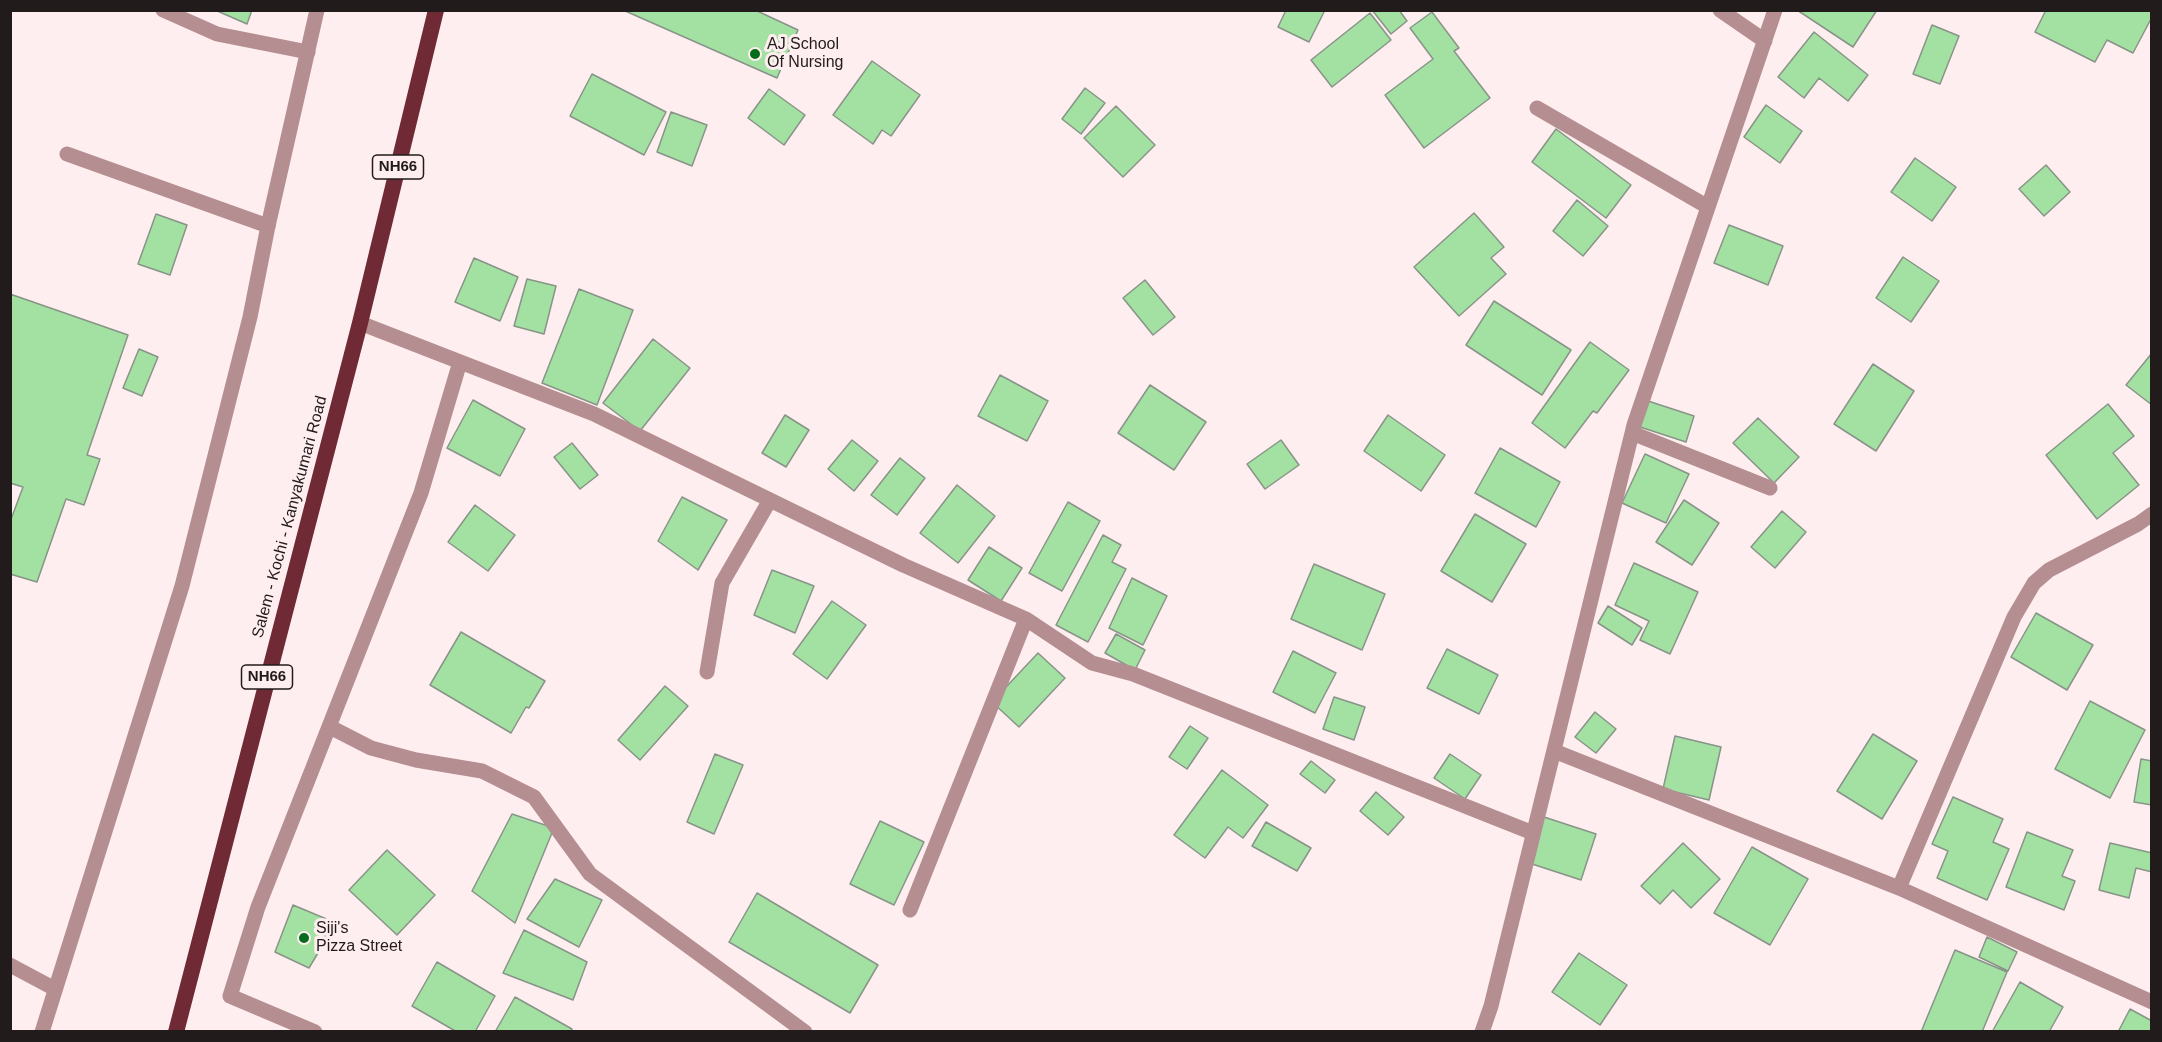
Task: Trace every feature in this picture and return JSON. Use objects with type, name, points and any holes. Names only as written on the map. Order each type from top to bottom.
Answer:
[{"type":"highway","name":"Salem - Kochi - Kanyakumari Road","points":[[176,1032],[360,323],[436,10]]},
{"type":"street","points":[[164,10],[217,34],[308,52]]},
{"type":"street","points":[[42,1032],[182,586],[250,317],[267,226],[317,10]]},
{"type":"street","points":[[1720,10],[1765,41]]},
{"type":"street","points":[[1482,1032],[1491,1006],[1632,433],[1775,10]]},
{"type":"street","points":[[1537,108],[1708,207]]},
{"type":"street","points":[[67,154],[267,226]]},
{"type":"street","points":[[360,323],[594,414],[903,565],[1026,619],[1092,663],[1133,674],[1533,833]]},
{"type":"street","points":[[315,1032],[230,996],[258,907],[421,493],[460,363]]},
{"type":"street","points":[[1632,433],[1770,488]]},
{"type":"street","points":[[707,672],[722,583],[770,500]]},
{"type":"street","points":[[1899,888],[2014,617],[2034,583],[2049,570],[2138,524],[2151,514]]},
{"type":"street","points":[[910,910],[1026,619]]},
{"type":"street","points":[[330,727],[371,748],[416,760],[482,771],[534,797],[590,874],[805,1032]]},
{"type":"street","points":[[1554,751],[1899,888],[2151,1002]]},
{"type":"street","points":[[10,966],[55,988]]},
{"type":"building","points":[[215,10],[252,10],[247,24]]},
{"type":"building","name":"AJ School Of Nursing","points":[[623,10],[755,10],[798,30],[777,78]]},
{"type":"building","points":[[1286,10],[1325,10],[1309,42],[1278,27]]},
{"type":"building","points":[[1372,10],[1399,10],[1407,21],[1391,34]]},
{"type":"building","points":[[1797,10],[1877,10],[1853,47]]},
{"type":"building","points":[[2046,10],[2152,10],[2152,17],[2133,53],[2107,40],[2095,62],[2035,32]]},
{"type":"building","points":[[1432,12],[1459,48],[1454,51],[1490,98],[1424,148],[1385,95],[1433,59],[1410,28]]},
{"type":"building","points":[[1370,13],[1391,40],[1332,87],[1311,60]]},
{"type":"building","points":[[1932,25],[1959,36],[1940,84],[1913,74]]},
{"type":"building","points":[[1814,32],[1868,75],[1848,101],[1819,78],[1804,98],[1778,77]]},
{"type":"building","points":[[872,61],[920,95],[891,136],[882,130],[873,144],[833,115]]},
{"type":"building","points":[[592,74],[666,112],[644,155],[570,116]]},
{"type":"building","points":[[1085,88],[1105,103],[1081,134],[1062,119]]},
{"type":"building","points":[[769,89],[805,115],[784,145],[748,118]]},
{"type":"building","points":[[1766,105],[1802,131],[1780,163],[1744,137]]},
{"type":"building","points":[[1116,106],[1155,145],[1123,177],[1084,138]]},
{"type":"building","points":[[671,112],[707,125],[692,166],[657,152]]},
{"type":"building","points":[[1556,129],[1631,185],[1606,218],[1532,162]]},
{"type":"building","points":[[1915,158],[1956,187],[1932,221],[1891,192]]},
{"type":"building","points":[[2046,165],[2070,192],[2044,216],[2019,189]]},
{"type":"building","points":[[1577,200],[1608,226],[1583,256],[1553,231]]},
{"type":"building","points":[[1474,213],[1504,247],[1491,258],[1506,274],[1459,316],[1414,267]]},
{"type":"building","points":[[156,214],[187,225],[170,275],[138,264]]},
{"type":"building","points":[[1729,225],[1783,246],[1768,285],[1714,263]]},
{"type":"building","points":[[1903,257],[1939,281],[1911,322],[1876,298]]},
{"type":"building","points":[[474,258],[518,277],[500,321],[455,302]]},
{"type":"building","points":[[527,279],[556,286],[544,334],[514,326]]},
{"type":"building","points":[[1145,280],[1175,317],[1153,335],[1123,298]]},
{"type":"building","points":[[579,289],[633,310],[597,405],[542,383]]},
{"type":"building","points":[[10,294],[128,335],[87,455],[100,459],[84,505],[66,499],[37,582],[10,574],[10,522],[23,487],[10,483]]},
{"type":"building","points":[[1494,301],[1571,350],[1542,395],[1466,345]]},
{"type":"building","points":[[653,339],[690,368],[640,431],[603,403]]},
{"type":"building","points":[[1590,342],[1629,370],[1597,413],[1593,411],[1565,448],[1532,423]]},
{"type":"building","points":[[139,349],[158,357],[142,396],[123,388]]},
{"type":"building","points":[[2152,353],[2152,405],[2126,385]]},
{"type":"building","points":[[1873,364],[1914,391],[1876,451],[1834,424]]},
{"type":"building","points":[[1000,375],[1048,401],[1027,441],[978,416]]},
{"type":"building","points":[[1150,385],[1206,422],[1174,470],[1118,433]]},
{"type":"building","points":[[473,400],[525,429],[500,476],[447,448]]},
{"type":"building","points":[[1648,401],[1694,416],[1686,442],[1640,427]]},
{"type":"building","points":[[2108,404],[2134,436],[2113,453],[2139,485],[2097,519],[2046,455]]},
{"type":"building","points":[[785,415],[809,430],[786,467],[762,453]]},
{"type":"building","points":[[1388,415],[1445,455],[1421,491],[1364,451]]},
{"type":"building","points":[[1758,418],[1799,457],[1774,483],[1733,443]]},
{"type":"building","points":[[852,440],[878,461],[854,491],[828,469]]},
{"type":"building","points":[[1281,440],[1299,465],[1265,489],[1247,464]]},
{"type":"building","points":[[572,443],[598,475],[580,489],[554,457]]},
{"type":"building","points":[[1500,448],[1560,482],[1536,527],[1475,493]]},
{"type":"building","points":[[1645,454],[1689,474],[1666,523],[1622,503]]},
{"type":"building","points":[[900,458],[925,478],[897,515],[871,495]]},
{"type":"building","points":[[957,485],[995,516],[958,563],[920,533]]},
{"type":"building","points":[[682,497],[727,520],[698,570],[658,541]]},
{"type":"building","points":[[1684,500],[1719,523],[1692,565],[1656,542]]},
{"type":"building","points":[[1068,502],[1100,521],[1062,591],[1029,573]]},
{"type":"building","points":[[475,505],[515,535],[488,571],[448,542]]},
{"type":"building","points":[[1782,511],[1806,532],[1775,568],[1751,547]]},
{"type":"building","points":[[1475,514],[1526,544],[1492,602],[1441,571]]},
{"type":"building","points":[[1103,535],[1121,545],[1112,562],[1126,569],[1088,642],[1056,625]]},
{"type":"building","points":[[989,547],[1022,568],[1001,601],[968,580]]},
{"type":"building","points":[[1634,563],[1698,592],[1670,654],[1640,640],[1649,621],[1615,605]]},
{"type":"building","points":[[1314,564],[1385,594],[1362,650],[1291,619]]},
{"type":"building","points":[[772,570],[814,586],[795,633],[754,615]]},
{"type":"building","points":[[1132,578],[1167,596],[1143,645],[1109,628]]},
{"type":"building","points":[[832,601],[866,625],[827,679],[793,654]]},
{"type":"building","points":[[1608,606],[1642,628],[1632,645],[1598,623]]},
{"type":"building","points":[[2036,613],[2093,645],[2067,690],[2011,657]]},
{"type":"building","points":[[461,632],[545,681],[511,733],[430,685]]},
{"type":"building","points":[[1116,634],[1145,650],[1135,670],[1105,653]]},
{"type":"building","points":[[1447,649],[1498,675],[1479,714],[1427,688]]},
{"type":"building","points":[[1293,651],[1336,673],[1315,713],[1273,692]]},
{"type":"building","points":[[1038,653],[1065,678],[1019,727],[992,702]]},
{"type":"building","points":[[665,686],[688,706],[640,760],[618,740]]},
{"type":"building","points":[[1334,697],[1365,707],[1354,740],[1323,729]]},
{"type":"building","points":[[2090,701],[2145,730],[2110,798],[2055,769]]},
{"type":"building","points":[[1595,712],[1616,729],[1596,753],[1575,737]]},
{"type":"building","points":[[1190,726],[1208,738],[1187,769],[1169,757]]},
{"type":"building","points":[[1873,734],[1917,761],[1882,819],[1837,791]]},
{"type":"building","points":[[1675,736],[1721,747],[1709,800],[1663,789]]},
{"type":"building","points":[[715,754],[743,765],[714,834],[687,822]]},
{"type":"building","points":[[1450,754],[1481,775],[1465,799],[1434,778]]},
{"type":"building","points":[[2141,759],[2152,761],[2152,805],[2134,802]]},
{"type":"building","points":[[1311,761],[1335,780],[1325,793],[1300,774]]},
{"type":"building","points":[[1222,770],[1268,805],[1243,838],[1228,827],[1205,858],[1174,835]]},
{"type":"building","points":[[1376,792],[1404,817],[1388,835],[1360,811]]},
{"type":"building","points":[[1953,797],[2003,819],[1993,842],[2009,849],[1987,900],[1937,878],[1948,851],[1932,844]]},
{"type":"building","points":[[512,814],[554,828],[515,923],[472,891]]},
{"type":"building","points":[[1544,817],[1596,834],[1581,880],[1529,863]]},
{"type":"building","points":[[880,821],[924,842],[894,905],[850,884]]},
{"type":"building","points":[[1266,822],[1311,848],[1297,871],[1252,846]]},
{"type":"building","points":[[2027,832],[2073,850],[2062,876],[2075,881],[2064,910],[2006,887]]},
{"type":"building","points":[[1683,843],[1720,879],[1691,908],[1673,890],[1660,904],[1641,886]]},
{"type":"building","points":[[2110,843],[2152,853],[2152,872],[2136,868],[2129,898],[2099,890]]},
{"type":"building","points":[[1752,847],[1808,879],[1770,945],[1714,913]]},
{"type":"building","points":[[387,850],[435,895],[397,935],[349,890]]},
{"type":"building","points":[[555,879],[602,900],[579,947],[527,919]]},
{"type":"building","points":[[757,893],[878,965],[850,1013],[729,942]]},
{"type":"building","name":"Siji's Pizza Street","points":[[293,905],[336,923],[309,968],[275,952]]},
{"type":"building","points":[[524,930],[587,962],[573,1000],[503,973]]},
{"type":"building","points":[[1987,937],[2017,952],[2008,971],[1979,957]]},
{"type":"building","points":[[1955,950],[2007,972],[1982,1032],[1921,1032]]},
{"type":"building","points":[[1579,953],[1627,985],[1600,1025],[1552,992]]},
{"type":"building","points":[[437,962],[495,996],[475,1032],[457,1032],[412,1006]]},
{"type":"building","points":[[2020,982],[2063,1007],[2049,1032],[1992,1032]]},
{"type":"building","points":[[515,997],[572,1029],[570,1032],[495,1032]]},
{"type":"building","points":[[2130,1009],[2152,1021],[2152,1032],[2118,1032]]},
{"type":"place","name":"AJ School Of Nursing","points":[[755,54]]},
{"type":"place","name":"Siji's Pizza Street","points":[[304,938]]}]
